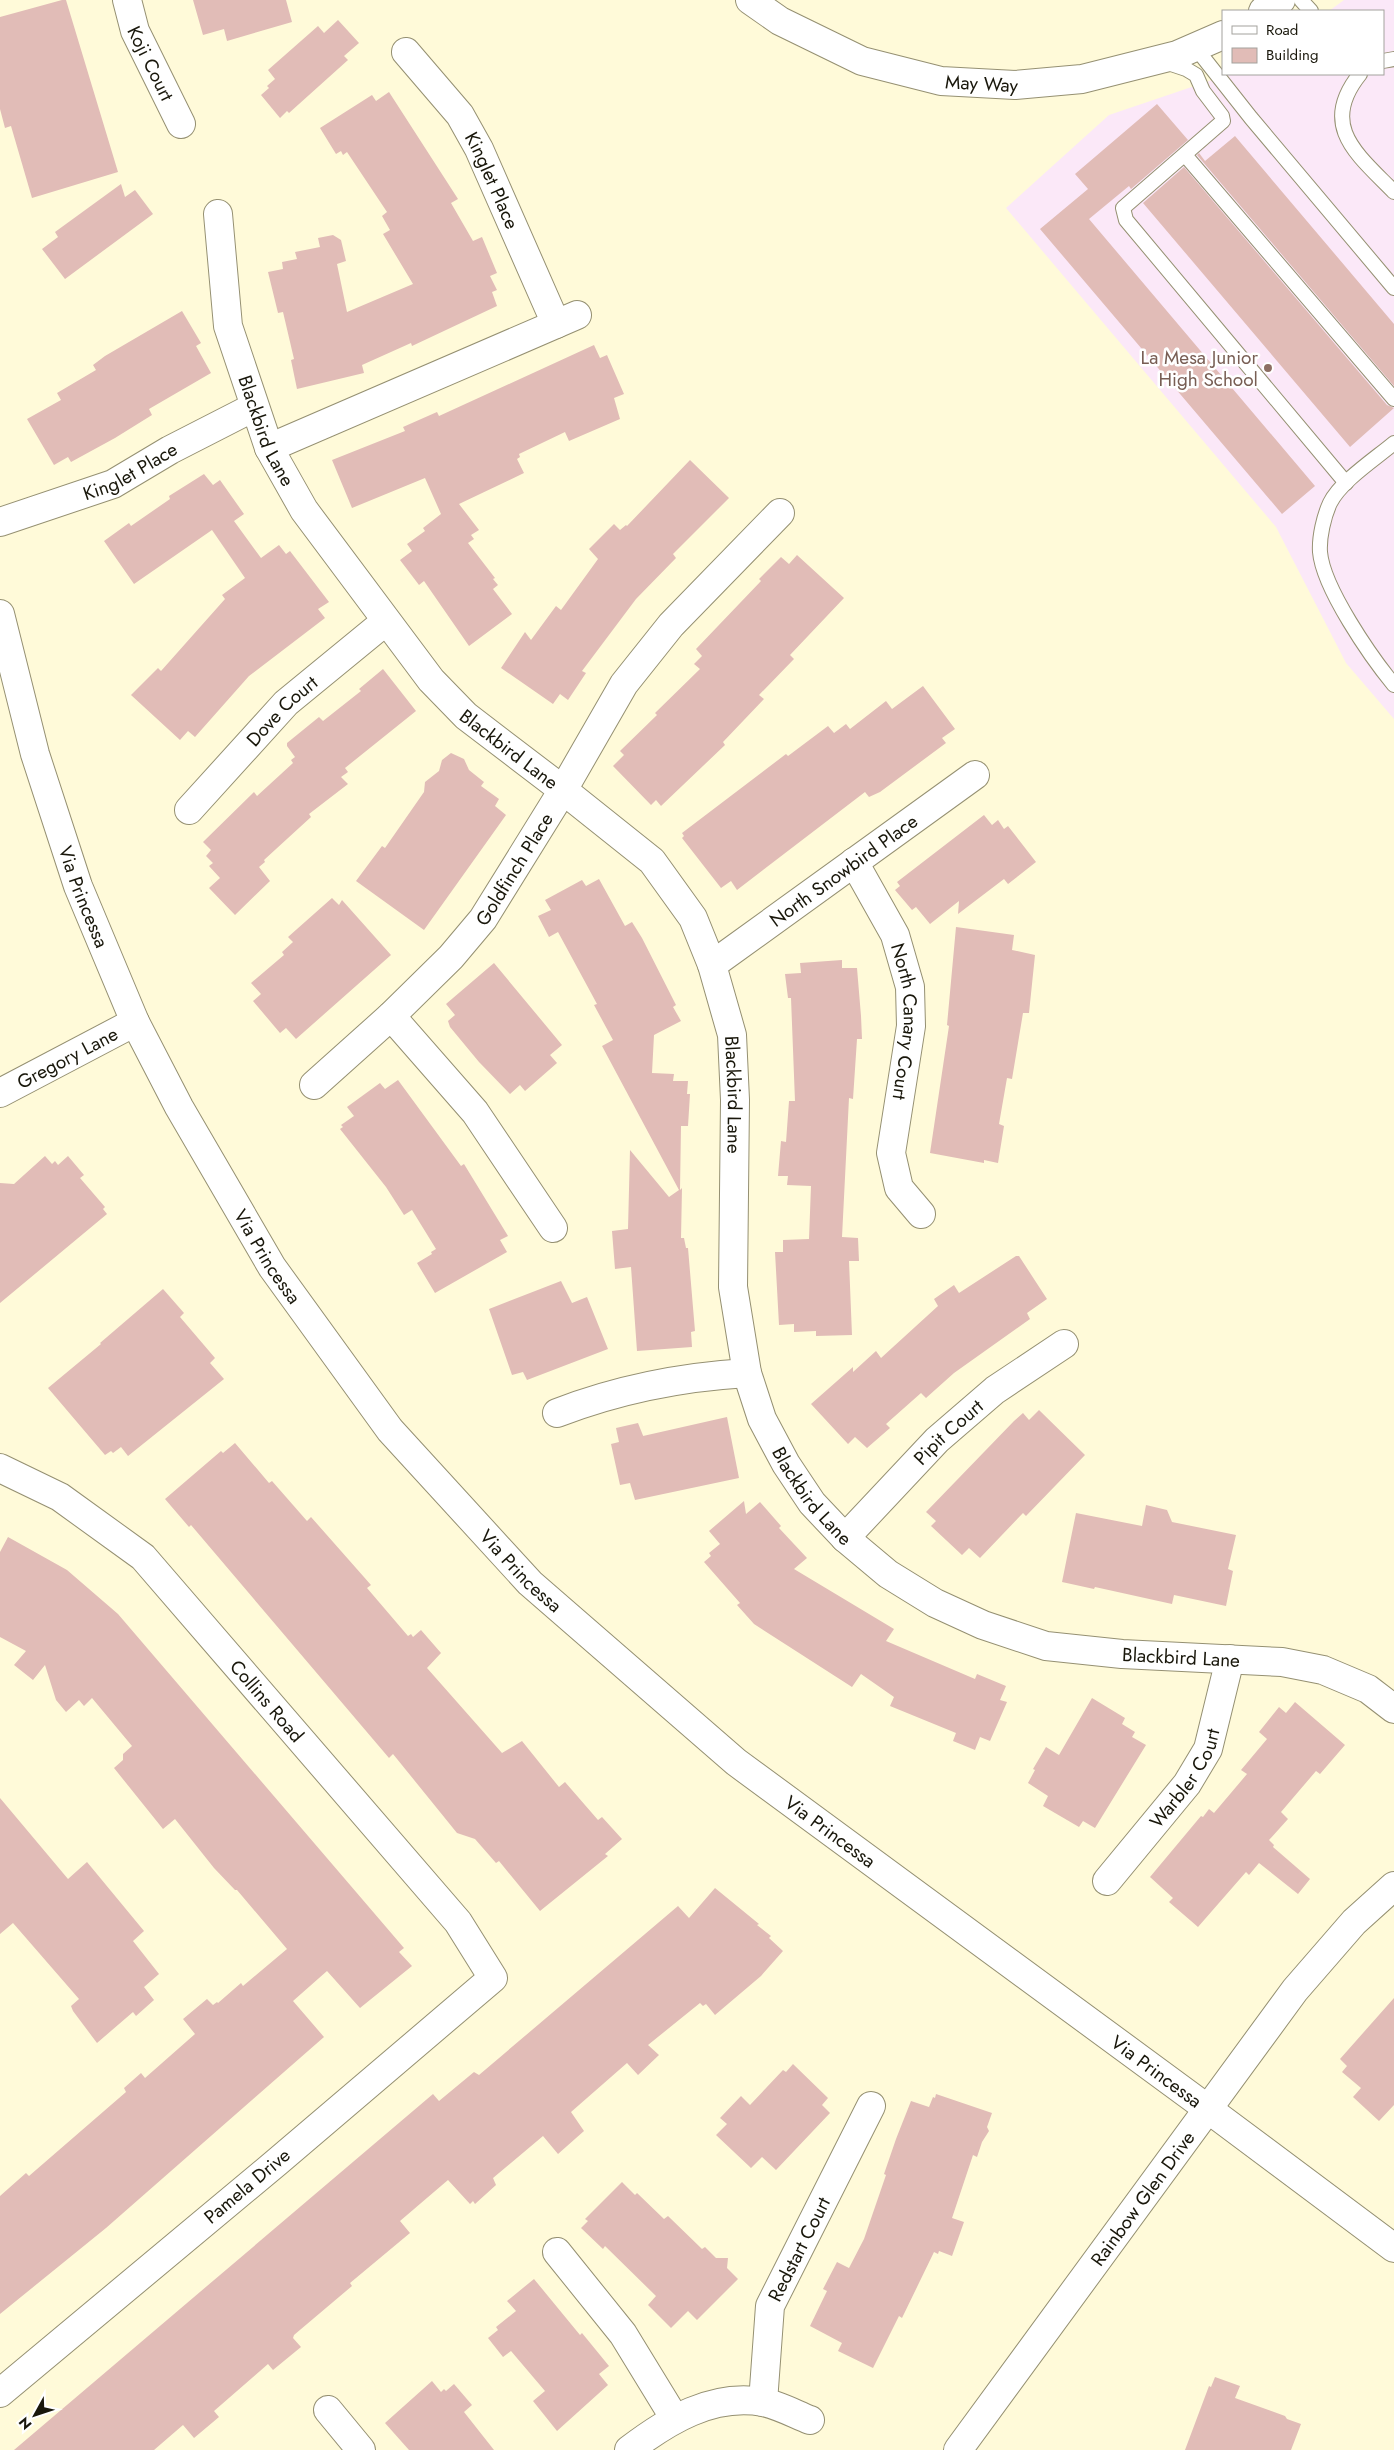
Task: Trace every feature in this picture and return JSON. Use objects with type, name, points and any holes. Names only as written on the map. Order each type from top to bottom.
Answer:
[{"type":"street","name":"Koji Court","points":[[127,0],[136,31],[181,124]]},
{"type":"street","name":"May Way","points":[[750,0],[780,21],[862,61],[941,81],[1015,86],[1082,79],[1158,60],[1222,35]]},
{"type":"street","points":[[1265,10],[1281,0]]},
{"type":"street","name":"Kinglet Place","points":[[269,448],[566,320],[460,115],[406,52]]},
{"type":"street","name":"Blackbird Lane","points":[[218,214],[228,326],[269,448],[304,510],[431,680],[466,716],[652,861],[693,918],[712,965],[732,1035],[736,1100],[733,1287],[746,1373],[762,1419],[786,1464],[812,1503],[845,1538],[888,1574],[934,1604],[983,1626],[1046,1646],[1122,1654],[1282,1662],[1323,1670],[1368,1689],[1394,1709]]},
{"type":"street","name":"Kinglet Place","points":[[0,522],[114,484],[170,450],[254,407]]},
{"type":"street","name":"Goldfinch Place","points":[[314,1085],[391,1016],[451,957],[483,919],[563,790],[624,684],[671,625],[780,513]]},
{"type":"street","name":"Via Princessa","points":[[0,614],[34,754],[78,886],[136,1022],[179,1107],[272,1267],[390,1430],[530,1583],[736,1762],[1208,2108],[1394,2248]]},
{"type":"street","name":"Dove Court","points":[[189,810],[286,703],[386,621]]},
{"type":"street","name":"North Snowbird Place","points":[[712,965],[975,774]]},
{"type":"street","name":"North Canary Court","points":[[854,862],[895,935],[910,987],[911,1026],[890,1153],[899,1188],[921,1214]]},
{"type":"street","points":[[391,1016],[475,1112],[553,1228]]},
{"type":"street","name":"Gregory Lane","points":[[0,1093],[136,1022]]},
{"type":"street","name":"Pipit Court","points":[[845,1538],[937,1440],[995,1390],[1064,1344]]},
{"type":"street","points":[[557,1413],[598,1397],[639,1386],[746,1373]]},
{"type":"street","name":"Collins Road","points":[[0,1468],[60,1497],[142,1557],[458,1922],[493,1978]]},
{"type":"street","name":"Warbler Court","points":[[1107,1881],[1187,1784],[1208,1749],[1230,1659]]},
{"type":"street","name":"Rainbow Glen Drive","points":[[958,2450],[1295,1990],[1354,1922],[1394,1886]]},
{"type":"street","name":"Pamela Drive","points":[[0,2393],[277,2162],[493,1978]]},
{"type":"street","name":"Redstart Court","points":[[763,2402],[770,2306],[871,2106]]},
{"type":"street","points":[[557,2252],[623,2334],[675,2419]]},
{"type":"street","points":[[629,2450],[675,2419],[718,2402],[763,2402],[810,2420]]},
{"type":"street","points":[[328,2410],[361,2450]]},
{"type":"lane","points":[[1302,0],[1310,10]]},
{"type":"lane","points":[[1195,47],[1251,118],[1394,288]]},
{"type":"lane","points":[[1158,60],[1186,69],[1196,75],[1203,90],[1222,116],[1223,121],[1220,126],[1123,208],[1126,220],[1346,483]]},
{"type":"lane","points":[[1359,75],[1348,89],[1342,110],[1344,132],[1355,152],[1394,192]]},
{"type":"lane","points":[[1185,155],[1394,399]]},
{"type":"lane","points":[[1394,442],[1346,483],[1330,502],[1323,525],[1320,552],[1328,578],[1365,648],[1394,685]]},
{"type":"shaded area","name":"La Mesa Junior High School","points":[[1344,0],[1394,0],[1394,719],[1346,663],[1276,527],[1006,208],[1109,115],[1227,75],[1384,75],[1384,10],[1330,10]]},
{"type":"building","points":[[66,0],[118,172],[32,198],[11,126],[5,128],[0,109],[0,17]]},
{"type":"building","points":[[193,0],[286,0],[292,22],[227,41],[224,29],[203,35]]},
{"type":"building","points":[[338,20],[359,43],[344,56],[348,60],[289,113],[287,111],[280,118],[261,95],[275,79],[268,70],[318,26],[324,33]]},
{"type":"building","points":[[389,92],[458,199],[451,203],[473,241],[482,237],[497,273],[490,276],[497,290],[492,292],[497,306],[412,346],[411,343],[362,365],[364,373],[297,389],[291,360],[294,359],[283,312],[278,313],[268,272],[283,269],[282,262],[297,259],[295,252],[320,247],[318,238],[333,235],[341,240],[346,261],[337,264],[347,312],[413,284],[383,234],[390,230],[382,216],[387,212],[347,152],[343,155],[341,151],[336,154],[320,128],[372,95],[376,101]]},
{"type":"building","points":[[1157,104],[1188,140],[1131,189],[1129,186],[1089,219],[1315,486],[1282,514],[1040,229],[1088,189],[1075,174]]},
{"type":"building","points":[[1235,136],[1394,324],[1394,386],[1197,155],[1199,153],[1205,161]]},
{"type":"building","points":[[1184,167],[1387,405],[1394,408],[1350,447],[1143,203]]},
{"type":"building","points":[[121,184],[125,197],[135,190],[153,214],[65,279],[42,249],[58,237],[55,232]]},
{"type":"building","points":[[182,311],[201,343],[196,346],[211,373],[149,409],[152,415],[115,438],[71,462],[68,457],[54,465],[27,419],[61,400],[57,393],[96,370],[93,365],[105,356]]},
{"type":"building","points":[[594,345],[600,358],[607,355],[624,394],[614,398],[620,419],[569,441],[565,432],[519,454],[520,457],[517,459],[524,473],[459,504],[479,530],[471,535],[474,539],[468,543],[495,578],[493,579],[498,585],[493,589],[512,614],[469,646],[424,581],[419,585],[400,560],[412,551],[407,544],[425,531],[423,528],[441,514],[425,478],[352,508],[332,460],[405,431],[403,427],[437,412],[439,416]]},
{"type":"building","points":[[690,460],[729,498],[673,554],[676,558],[636,599],[582,671],[586,673],[568,700],[560,694],[553,704],[501,668],[525,632],[531,640],[556,606],[561,610],[598,559],[589,549],[614,524],[620,530],[627,526]]},
{"type":"building","points":[[204,474],[213,485],[220,480],[244,514],[234,521],[261,558],[279,545],[286,554],[290,551],[329,602],[318,609],[325,618],[249,676],[195,737],[188,731],[180,740],[131,695],[158,668],[161,671],[225,599],[222,595],[245,578],[212,530],[134,584],[104,541],[129,523],[131,526],[170,499],[169,496]]},
{"type":"building","points":[[797,555],[844,598],[790,655],[794,659],[759,695],[764,699],[723,742],[725,745],[661,806],[656,800],[651,805],[613,766],[624,755],[620,751],[700,669],[694,664],[702,656],[696,649],[761,581],[759,579],[781,557],[789,564]]},
{"type":"building","points":[[383,669],[416,711],[345,768],[348,772],[341,777],[348,784],[309,814],[311,817],[264,860],[265,862],[259,867],[270,881],[235,915],[209,888],[220,878],[209,866],[213,863],[206,856],[211,850],[203,842],[254,792],[257,796],[293,763],[291,760],[295,757],[287,743],[319,717],[323,721],[361,691],[359,689]]},
{"type":"building","points":[[923,686],[955,729],[942,738],[946,743],[880,792],[869,797],[865,792],[737,890],[731,881],[721,888],[682,838],[684,836],[682,833],[786,754],[788,756],[828,726],[834,733],[846,724],[850,729],[886,701],[892,709]]},
{"type":"building","points":[[451,753],[464,759],[469,770],[484,782],[481,786],[499,799],[495,806],[506,815],[424,930],[356,881],[382,846],[385,848],[424,792],[425,782],[439,771],[442,760]]},
{"type":"building","points":[[984,815],[992,825],[998,820],[1004,829],[1008,826],[1036,862],[1008,884],[1004,879],[958,914],[959,901],[930,924],[916,907],[912,910],[895,890],[900,886],[897,882]]},
{"type":"building","points":[[599,879],[625,926],[632,922],[642,938],[676,1005],[673,1007],[681,1021],[654,1035],[652,1073],[674,1074],[673,1081],[688,1081],[687,1094],[690,1094],[688,1126],[681,1126],[680,1190],[682,1188],[681,1238],[684,1238],[686,1248],[688,1248],[695,1331],[691,1332],[692,1347],[637,1351],[631,1267],[615,1269],[612,1231],[628,1229],[630,1150],[669,1197],[679,1190],[602,1046],[613,1040],[594,1005],[597,1004],[558,932],[549,937],[538,916],[551,910],[545,900],[582,880],[586,886]]},
{"type":"building","points":[[332,898],[339,905],[342,900],[391,955],[296,1039],[286,1028],[280,1033],[253,1001],[261,994],[251,983],[284,955],[282,952],[293,942],[288,937]]},
{"type":"building","points":[[956,927],[1014,935],[1012,950],[1035,955],[1029,1013],[1023,1013],[1012,1079],[1007,1078],[999,1124],[1004,1126],[998,1163],[984,1160],[984,1163],[930,1153],[949,1026],[947,1025]]},
{"type":"building","points":[[842,960],[842,968],[857,968],[861,1016],[862,1039],[857,1039],[853,1099],[849,1098],[842,1237],[858,1238],[859,1261],[849,1261],[852,1335],[816,1336],[816,1331],[794,1332],[794,1324],[779,1325],[775,1252],[783,1252],[783,1240],[809,1239],[811,1186],[787,1185],[788,1176],[778,1176],[781,1141],[786,1142],[789,1101],[795,1101],[791,998],[788,998],[785,974],[801,973],[800,963]]},
{"type":"building","points":[[494,963],[562,1045],[550,1055],[557,1063],[525,1091],[520,1085],[510,1094],[479,1062],[450,1027],[448,1021],[455,1015],[446,1004]]},
{"type":"building","points":[[398,1080],[461,1166],[464,1164],[508,1236],[500,1240],[507,1252],[435,1293],[417,1263],[432,1254],[431,1252],[436,1249],[412,1210],[404,1215],[386,1187],[340,1129],[343,1127],[341,1125],[354,1116],[347,1107],[380,1083],[385,1089]]},
{"type":"building","points":[[45,1156],[52,1164],[55,1161],[58,1165],[68,1156],[84,1175],[80,1178],[105,1207],[103,1209],[107,1214],[0,1303],[0,1183],[14,1184]]},
{"type":"building","points":[[1016,1256],[1019,1256],[1047,1299],[1027,1313],[1030,1319],[954,1373],[926,1398],[921,1393],[886,1424],[890,1428],[867,1448],[855,1437],[848,1444],[811,1404],[853,1367],[853,1372],[876,1351],[881,1358],[938,1306],[934,1299],[954,1285],[959,1293]]},
{"type":"building","points":[[561,1281],[572,1303],[587,1297],[608,1349],[527,1380],[523,1372],[512,1375],[489,1309]]},
{"type":"building","points":[[163,1289],[184,1313],[180,1317],[215,1358],[210,1363],[224,1379],[128,1456],[121,1447],[113,1453],[111,1451],[105,1455],[48,1388]]},
{"type":"building","points":[[1039,1410],[1085,1455],[1026,1516],[1023,1513],[980,1558],[969,1548],[962,1555],[931,1526],[936,1521],[926,1512],[1014,1421],[1023,1413],[1029,1420]]},
{"type":"building","points":[[727,1417],[739,1478],[635,1500],[630,1483],[620,1485],[611,1444],[619,1442],[616,1428],[638,1423],[643,1436]]},
{"type":"building","points":[[235,1443],[269,1483],[272,1481],[307,1521],[311,1517],[371,1585],[367,1588],[408,1636],[411,1634],[413,1637],[421,1630],[441,1653],[427,1668],[502,1753],[522,1741],[559,1787],[565,1782],[598,1820],[602,1817],[622,1839],[605,1854],[608,1856],[540,1911],[499,1861],[496,1863],[475,1839],[457,1833],[393,1754],[389,1758],[191,1525],[189,1527],[165,1499],[221,1451],[223,1453]]},
{"type":"building","points":[[744,1501],[746,1514],[760,1502],[781,1526],[779,1528],[807,1558],[794,1569],[894,1629],[886,1641],[975,1679],[977,1674],[1006,1686],[1000,1700],[1007,1702],[990,1741],[980,1737],[975,1750],[953,1741],[956,1733],[890,1706],[894,1697],[861,1674],[852,1687],[754,1624],[737,1605],[740,1603],[704,1562],[711,1556],[709,1553],[720,1544],[709,1531]]},
{"type":"building","points":[[1146,1505],[1167,1510],[1172,1522],[1236,1535],[1228,1569],[1233,1571],[1226,1606],[1174,1595],[1172,1604],[1095,1587],[1094,1589],[1062,1582],[1076,1513],[1142,1526]]},
{"type":"building","points":[[8,1537],[67,1570],[118,1614],[404,1948],[399,1952],[412,1966],[360,2008],[327,1971],[293,2001],[324,2037],[106,2228],[0,2314],[0,2196],[26,2173],[29,2176],[126,2092],[124,2088],[141,2073],[145,2078],[195,2034],[183,2019],[207,1999],[213,2005],[218,2003],[241,1983],[243,1986],[287,1949],[237,1890],[214,1868],[175,1819],[163,1829],[114,1768],[123,1760],[123,1754],[132,1746],[92,1698],[84,1706],[79,1700],[66,1712],[56,1700],[45,1665],[33,1680],[14,1665],[26,1651],[0,1637],[0,1552]]},
{"type":"building","points":[[1092,1698],[1125,1718],[1122,1724],[1135,1732],[1132,1737],[1146,1745],[1095,1828],[1083,1821],[1079,1827],[1043,1806],[1048,1796],[1028,1783],[1035,1770],[1033,1769],[1046,1747],[1059,1755]]},
{"type":"building","points":[[1295,1702],[1345,1745],[1320,1774],[1316,1771],[1281,1812],[1288,1819],[1269,1840],[1274,1845],[1273,1847],[1310,1879],[1298,1894],[1259,1863],[1249,1875],[1246,1872],[1198,1927],[1169,1902],[1173,1898],[1150,1877],[1201,1816],[1203,1817],[1209,1809],[1214,1813],[1247,1774],[1241,1770],[1267,1739],[1259,1732],[1279,1707],[1286,1713]]},
{"type":"building","points":[[0,1798],[68,1879],[87,1862],[144,1931],[133,1941],[159,1974],[144,1987],[154,2000],[136,2016],[133,2012],[97,2043],[73,2011],[71,2006],[79,1999],[13,1923],[0,1934]]},
{"type":"building","points":[[715,1888],[759,1924],[757,1925],[771,1936],[769,1938],[783,1951],[761,1976],[715,2015],[706,2004],[703,2006],[700,2003],[648,2045],[659,2055],[638,2075],[627,2063],[571,2112],[584,2131],[558,2154],[543,2136],[493,2178],[496,2185],[475,2204],[473,2201],[470,2204],[448,2180],[400,2221],[410,2233],[350,2283],[352,2286],[294,2335],[293,2338],[301,2347],[273,2370],[268,2364],[214,2411],[219,2417],[194,2438],[183,2425],[154,2450],[14,2450],[433,2094],[439,2101],[474,2072],[479,2075],[678,1906],[689,1918]]},
{"type":"building","points":[[1394,1998],[1394,2105],[1379,2121],[1353,2097],[1361,2088],[1342,2072],[1347,2066],[1340,2059]]},
{"type":"building","points":[[793,2064],[828,2098],[822,2105],[830,2113],[776,2170],[762,2157],[751,2168],[716,2135],[727,2124],[720,2118],[741,2096],[750,2105],[783,2070],[786,2072]]},
{"type":"building","points":[[936,2094],[992,2113],[987,2127],[989,2131],[982,2142],[977,2157],[973,2155],[952,2218],[964,2222],[952,2256],[939,2251],[938,2254],[934,2252],[902,2318],[899,2316],[873,2368],[838,2351],[842,2343],[810,2326],[827,2291],[823,2289],[837,2262],[849,2268],[864,2239],[886,2175],[884,2174],[911,2101],[929,2107]]},
{"type":"building","points":[[622,2182],[635,2195],[637,2193],[664,2219],[668,2216],[702,2249],[705,2247],[716,2258],[728,2258],[727,2268],[738,2279],[697,2320],[688,2311],[671,2328],[648,2305],[656,2296],[605,2246],[603,2249],[581,2228],[588,2221],[585,2219]]},
{"type":"building","points":[[534,2279],[580,2335],[582,2333],[609,2366],[599,2374],[608,2385],[557,2431],[533,2401],[545,2391],[511,2351],[503,2357],[488,2338],[498,2330],[496,2327],[516,2311],[507,2301]]},
{"type":"building","points":[[1215,2377],[1240,2386],[1235,2398],[1285,2416],[1287,2419],[1301,2424],[1291,2450],[1185,2450],[1209,2386],[1211,2387]]},
{"type":"building","points":[[432,2381],[441,2392],[444,2389],[446,2391],[454,2384],[472,2405],[464,2412],[494,2450],[409,2450],[385,2423]]},
{"type":"place","name":"La Mesa Junior High School","points":[[1268,368]]}]
